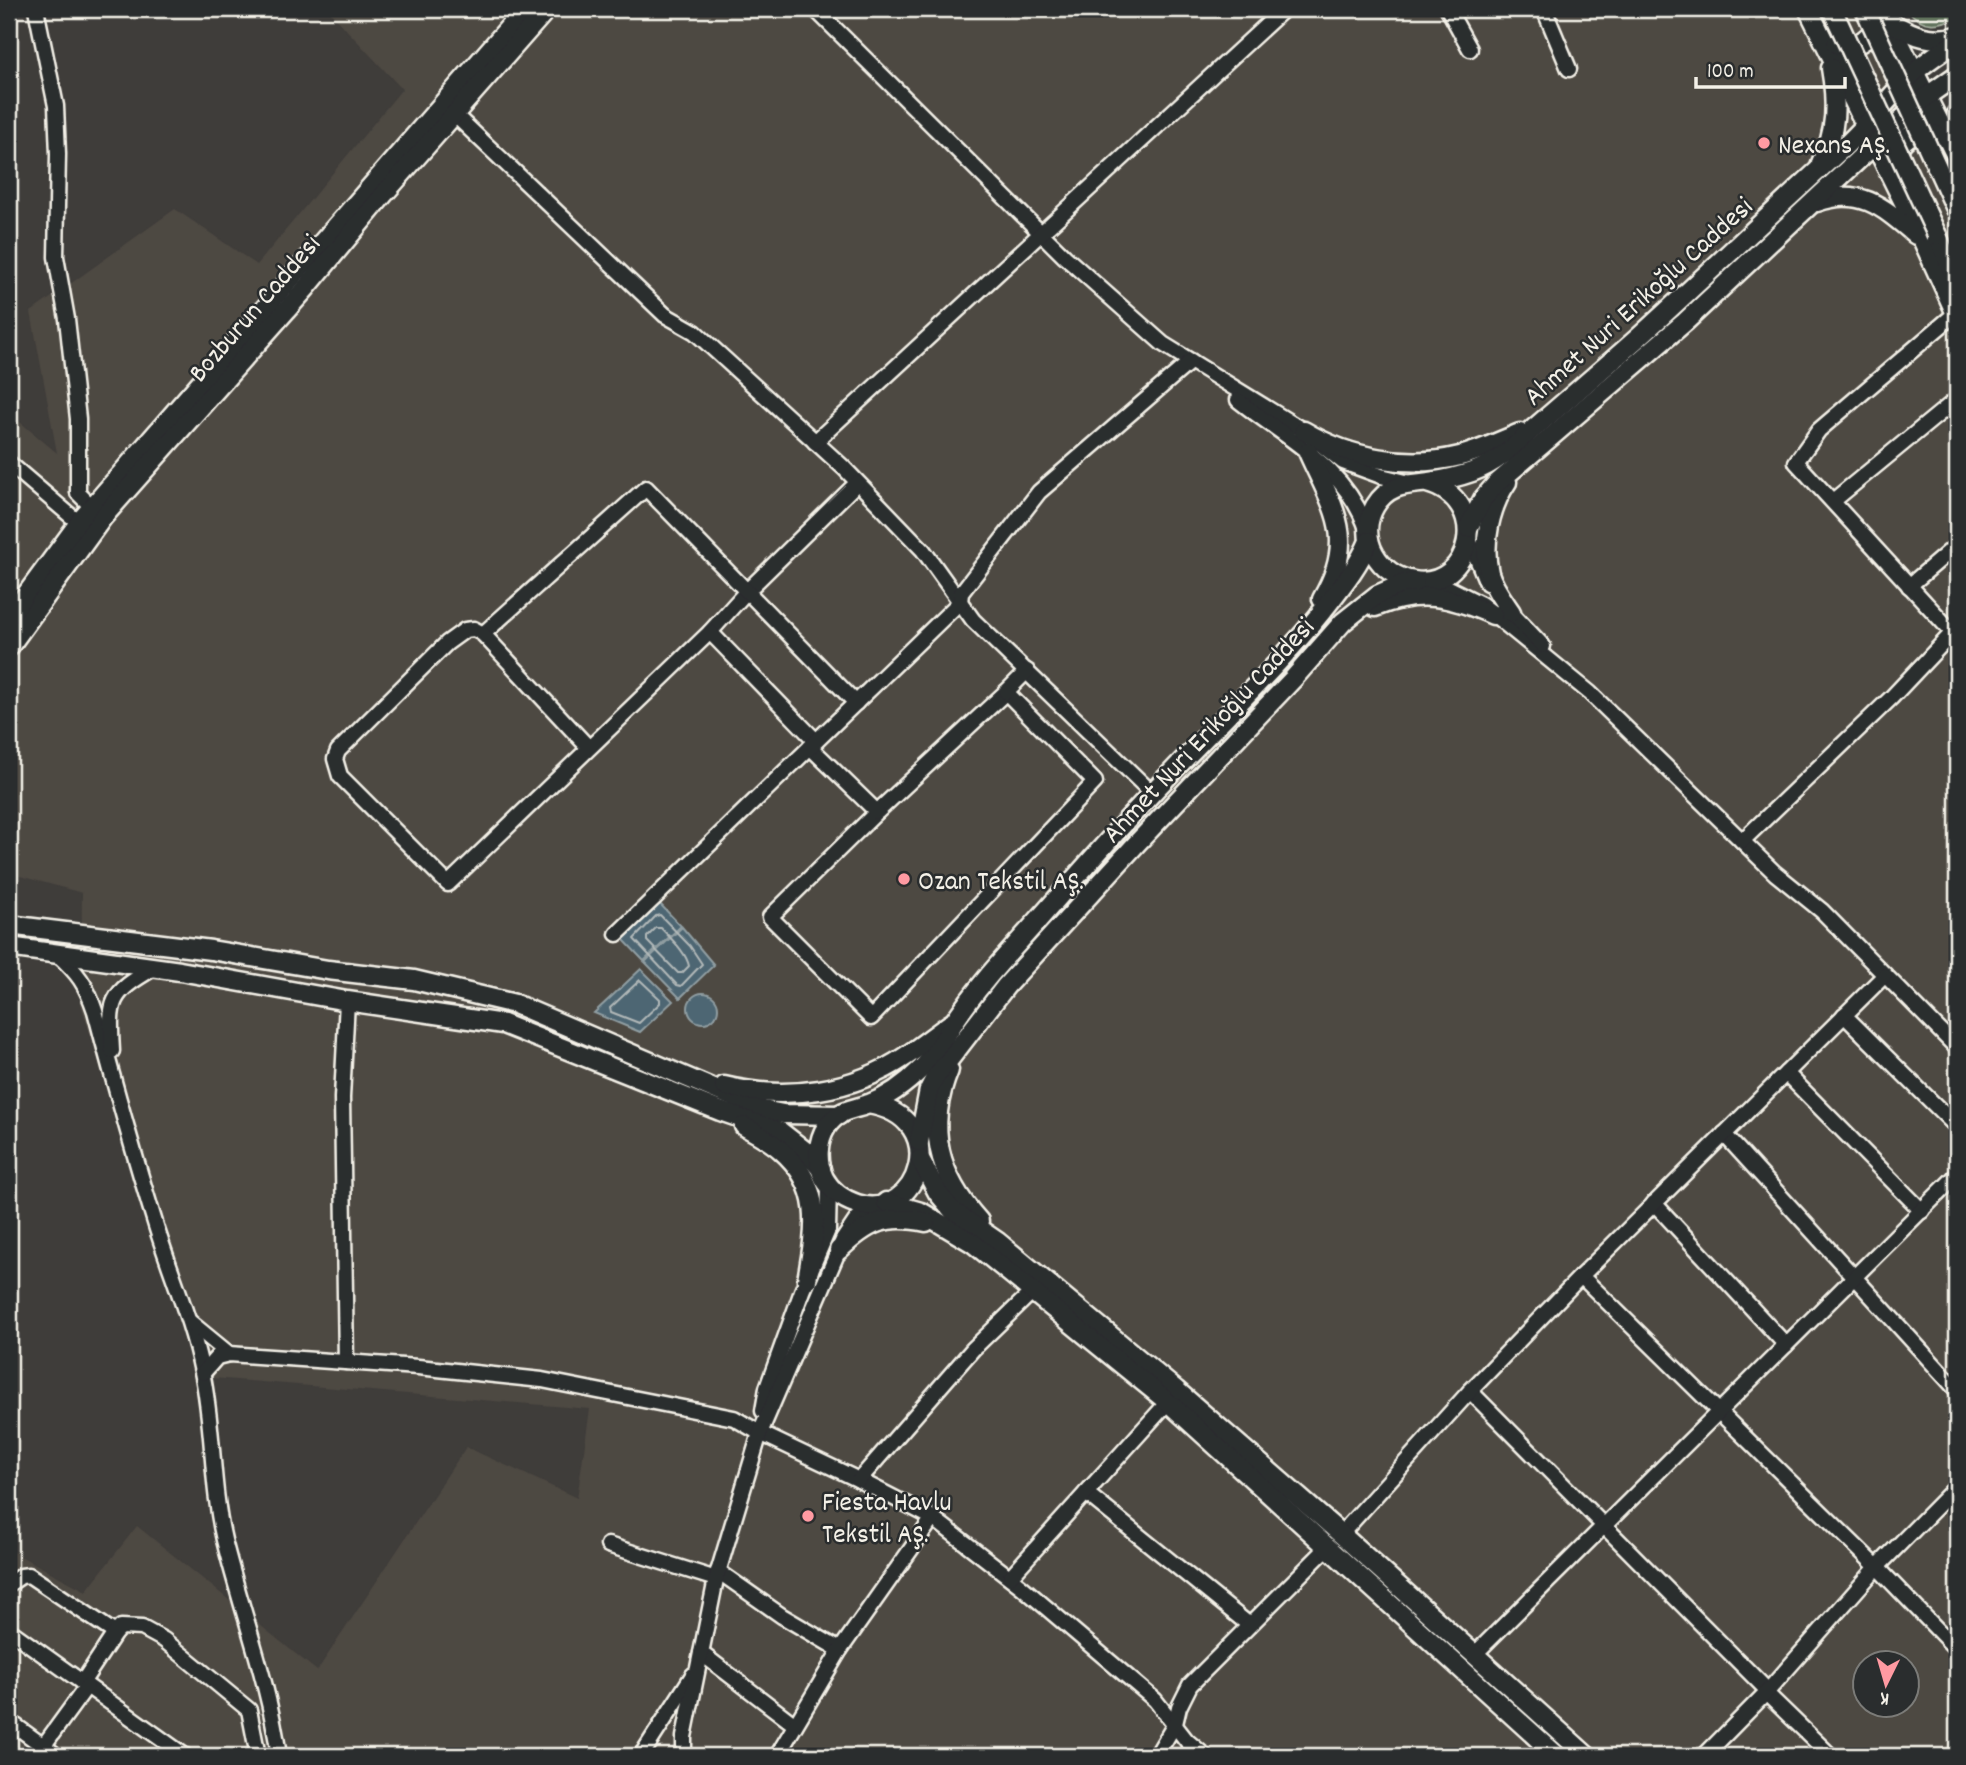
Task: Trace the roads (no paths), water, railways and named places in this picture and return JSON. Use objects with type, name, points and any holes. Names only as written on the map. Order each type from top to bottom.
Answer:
[{"type":"main road","name":"Bozburun Caddesi","points":[[9,647],[85,528],[92,507],[525,9]]},
{"type":"main road","name":"Bozburun Caddesi","points":[[9,618],[85,528],[103,517],[306,288],[384,194],[547,9]]},
{"type":"main road","points":[[1808,9],[1892,181],[1957,282]]},
{"type":"main road","points":[[1832,9],[1930,238],[1956,314]]},
{"type":"main road","points":[[1865,9],[1957,211]]},
{"type":"main road","points":[[1819,31],[1830,42],[1841,46],[1855,44],[1873,33],[1885,13]]},
{"type":"main road","points":[[1885,13],[1924,38],[1957,38]]},
{"type":"main road","points":[[1885,13],[1957,158]]},
{"type":"main road","name":"Ahmet Nuri Erikoğlu Caddesi","points":[[1419,483],[1465,474],[1485,466],[1505,453],[1649,327],[1865,126],[1915,71],[1957,38]]},
{"type":"main road","points":[[1815,173],[1829,144],[1835,122],[1836,108],[1829,54]]},
{"type":"main road","name":"Ahmet Nuri Erikoğlu Caddesi","points":[[1468,532],[1483,499],[1520,462],[1685,322],[1927,96],[1957,75]]},
{"type":"main road","points":[[1957,113],[1957,158]]},
{"type":"main road","points":[[1892,181],[1893,163],[1899,145],[1909,136],[1936,135],[1947,141],[1957,158]]},
{"type":"main road","points":[[1808,207],[1836,196],[1866,200],[1930,238]]},
{"type":"main road","points":[[1304,431],[1316,439],[1352,453],[1393,460],[1426,461],[1459,456],[1539,424]]},
{"type":"main road","points":[[1298,641],[1328,589],[1341,544],[1340,526],[1335,511],[1308,452]]},
{"type":"main road","points":[[1343,622],[1381,605],[1419,596],[1459,601],[1502,613],[1500,596],[1489,572],[1487,545],[1490,520],[1498,498],[1520,462]]},
{"type":"main road","points":[[1419,483],[1437,485],[1455,498],[1466,517],[1468,532],[1465,550],[1459,562],[1437,578],[1420,582],[1400,578],[1385,570],[1375,557],[1369,538],[1373,513],[1385,495],[1397,487],[1419,483]]},
{"type":"main road","name":"Ahmet Nuri Erikoğlu Caddesi","points":[[868,1104],[903,1084],[923,1068],[938,1051],[956,1020],[993,970],[1152,793],[1298,641],[1353,572],[1369,538]]},
{"type":"main road","name":"Ahmet Nuri Erikoğlu Caddesi","points":[[919,1150],[929,1090],[943,1067],[1006,986],[1343,622],[1377,595],[1402,584],[1420,582]]},
{"type":"main road","points":[[14,924],[414,980],[514,1004],[763,1111],[839,1115]]},
{"type":"main road","points":[[9,947],[503,1024],[720,1111],[781,1132],[804,1150],[821,1169]]},
{"type":"main road","points":[[693,1079],[764,1093],[804,1093],[834,1087],[859,1080],[905,1057],[956,1020]]},
{"type":"main road","points":[[958,1049],[945,1079],[938,1105],[938,1140],[943,1164],[958,1196],[999,1242]]},
{"type":"main road","points":[[1556,1756],[1168,1402],[1033,1291],[952,1229],[921,1212],[881,1204],[862,1205],[846,1200],[829,1186],[818,1160],[819,1143],[826,1128],[852,1107],[868,1104],[885,1107],[900,1114],[912,1127],[938,1193],[953,1211],[999,1242],[1176,1390],[1341,1534],[1587,1756]]},
{"type":"main road","points":[[720,1111],[779,1148],[798,1169],[812,1194],[815,1227],[807,1280]]},
{"type":"main road","points":[[881,1204],[894,1199],[907,1189],[916,1175],[919,1150]]},
{"type":"main road","points":[[839,1250],[859,1231],[884,1220],[912,1219],[952,1229]]},
{"type":"street","points":[[36,9],[56,106],[56,257],[78,419],[78,493],[92,507]]},
{"type":"street","points":[[815,9],[1041,234],[1163,344],[1304,431],[1343,462],[1381,477],[1419,483]]},
{"type":"street","points":[[815,442],[1284,9]]},
{"type":"street","points":[[1448,9],[1470,49]]},
{"type":"street","points":[[1544,9],[1569,69]]},
{"type":"street","points":[[454,115],[665,316],[695,332],[815,442],[923,550],[972,620],[1152,793]]},
{"type":"street","points":[[1742,841],[1891,698],[1955,631],[1909,586],[1796,462],[1819,430],[1956,314]]},
{"type":"street","points":[[1191,361],[1246,407],[1308,452],[1348,490],[1361,512],[1369,538]]},
{"type":"street","points":[[617,934],[960,602],[961,593],[1039,492],[1191,361]]},
{"type":"street","points":[[1833,501],[1957,399]]},
{"type":"street","points":[[9,463],[85,528]]},
{"type":"street","points":[[589,748],[483,634],[474,629],[465,630],[447,643],[338,751],[335,759],[340,776],[448,884],[710,632],[747,591],[857,483]]},
{"type":"street","points":[[483,634],[646,488],[856,703]]},
{"type":"street","points":[[1468,532],[1486,581],[1502,613]]},
{"type":"street","points":[[1909,586],[1957,545]]},
{"type":"street","points":[[1420,582],[1447,587],[1502,613],[1590,692],[1775,873],[1822,911],[1957,1048]]},
{"type":"street","points":[[710,632],[877,812]]},
{"type":"street","points":[[1006,692],[1095,782],[871,1018],[770,916],[1027,671]]},
{"type":"street","points":[[57,954],[77,972],[86,986],[202,1373],[223,1537],[243,1614],[266,1686],[279,1756]]},
{"type":"street","points":[[113,1073],[110,1012],[113,1001],[134,979],[154,968]]},
{"type":"street","points":[[1341,1534],[1470,1391],[1581,1276],[1885,975]]},
{"type":"street","points":[[346,1362],[342,1098],[347,1000]]},
{"type":"street","points":[[1844,1015],[1957,1127]]},
{"type":"street","points":[[1786,1073],[1922,1210]]},
{"type":"street","points":[[1724,1134],[1957,1390]]},
{"type":"street","points":[[1475,1654],[1957,1175]]},
{"type":"street","points":[[760,1433],[767,1388],[828,1230],[829,1186]]},
{"type":"street","points":[[1654,1203],[1786,1345]]},
{"type":"street","points":[[684,1756],[684,1737],[717,1575],[760,1433],[852,1225],[881,1204]]},
{"type":"street","points":[[1581,1276],[1877,1567],[1957,1650]]},
{"type":"street","points":[[859,1480],[973,1349],[1033,1291]]},
{"type":"street","points":[[187,1319],[229,1354]]},
{"type":"street","points":[[202,1373],[217,1357],[229,1354],[418,1367],[542,1380],[734,1419],[933,1518],[1010,1577],[1155,1700],[1187,1741],[1205,1756]]},
{"type":"street","points":[[1470,1391],[1831,1756]]},
{"type":"street","points":[[1010,1577],[1168,1402]]},
{"type":"street","points":[[1704,1756],[1767,1692],[1877,1567],[1957,1486]]},
{"type":"street","points":[[1086,1493],[1248,1624]]},
{"type":"street","points":[[777,1756],[840,1650],[933,1518]]},
{"type":"street","points":[[608,1545],[717,1575],[840,1650]]},
{"type":"street","points":[[1156,1756],[1175,1724],[1179,1707],[1190,1685],[1248,1624],[1328,1547]]},
{"type":"street","points":[[9,1584],[21,1576],[29,1575],[115,1633]]},
{"type":"street","points":[[40,1751],[85,1685],[115,1633],[121,1628],[131,1627],[150,1632],[164,1640],[249,1710],[258,1756]]},
{"type":"street","points":[[9,1630],[185,1756]]},
{"type":"street","points":[[699,1660],[795,1725]]},
{"type":"street","points":[[641,1756],[699,1660]]},
{"type":"street","points":[[9,1721],[40,1751],[57,1756]]},
{"type":"water","points":[[659,903],[681,926],[644,961],[622,938]]},
{"type":"water","points":[[682,927],[714,965],[680,998],[645,962]]},
{"type":"water","points":[[641,969],[673,1001],[640,1032],[594,1013]]},
{"type":"water","points":[[703,993],[714,997],[718,1008],[714,1019],[703,1023],[692,1019],[688,1008],[692,997]]},
{"type":"place","name":"Nexans AŞ.","points":[[1764,143]]},
{"type":"place","name":"Ozan Tekstil AŞ.","points":[[904,879]]},
{"type":"place","name":"Fiesta Havlu Tekstil AŞ.","points":[[808,1516]]}]
